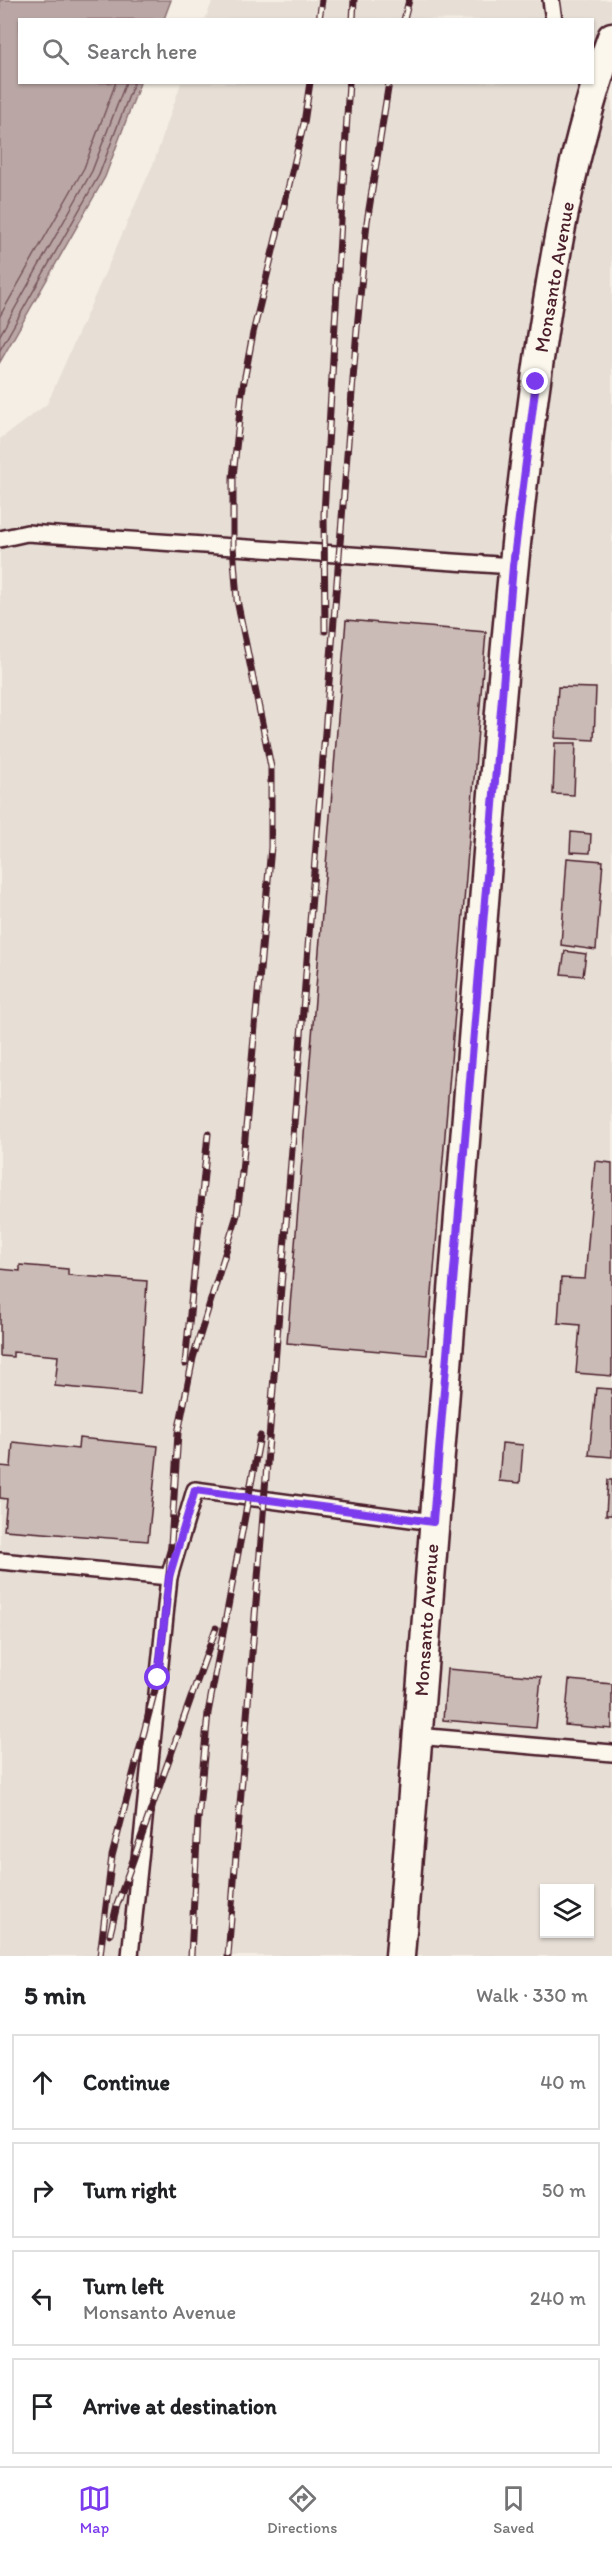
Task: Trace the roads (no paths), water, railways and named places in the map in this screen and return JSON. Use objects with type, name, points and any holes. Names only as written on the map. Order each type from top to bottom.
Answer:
[{"type":"street","name":"Monsanto Avenue","points":[[594,81],[612,37]]},
{"type":"street","name":"Monsanto Avenue","points":[[400,1956],[433,1522],[513,566],[549,295],[592,86]]},
{"type":"lane","points":[[551,0],[554,18]]},
{"type":"lane","points":[[0,539],[27,533],[513,566]]},
{"type":"lane","points":[[130,1956],[169,1577],[195,1490],[433,1522]]},
{"type":"lane","points":[[0,1561],[169,1577]]},
{"type":"lane","points":[[417,1736],[612,1753]]},
{"type":"water","points":[[0,0],[171,0],[164,18],[18,18],[18,84],[140,84],[105,177],[0,362]]},
{"type":"railway","points":[[319,18],[322,0]]},
{"type":"railway","points":[[353,18],[354,0]]},
{"type":"railway","points":[[404,18],[409,0]]},
{"type":"railway","points":[[100,1956],[112,1856],[158,1678],[169,1577],[178,1433],[193,1358],[237,1215],[242,1172],[271,847],[271,767],[237,600],[233,546],[233,477],[242,392],[253,333],[304,123],[310,84]]},
{"type":"railway","points":[[325,631],[324,514],[349,84]]},
{"type":"railway","points":[[228,1956],[357,329],[367,222],[389,84]]},
{"type":"railway","points":[[185,1364],[208,1134]]},
{"type":"railway","points":[[191,1956],[198,1820],[208,1713],[260,1436]]},
{"type":"railway","points":[[110,1934],[117,1905],[216,1628]]}]
